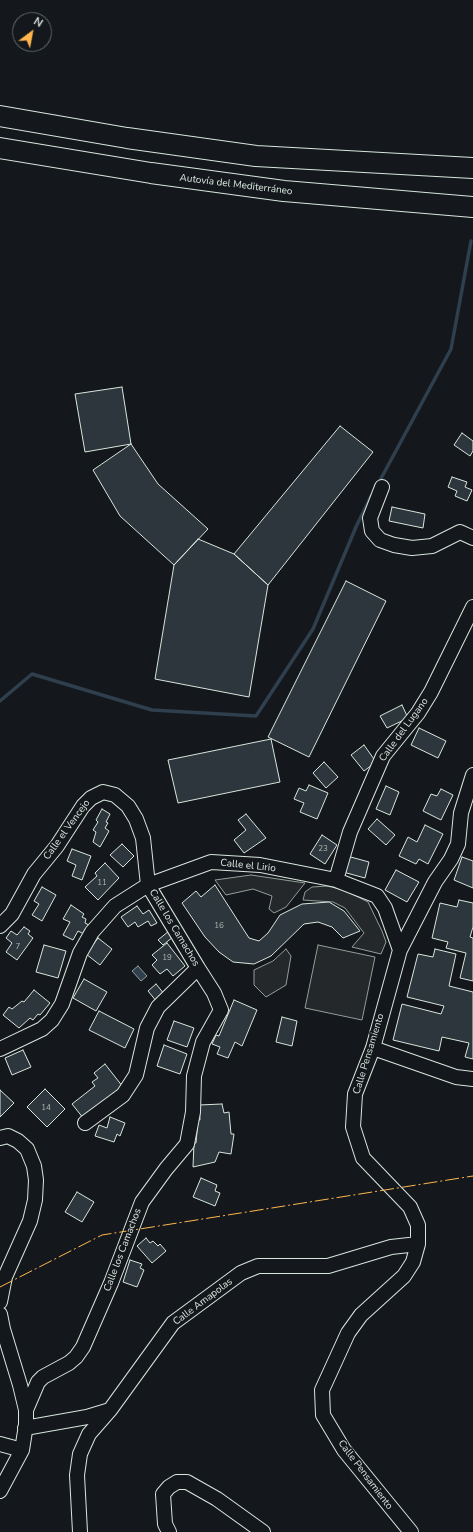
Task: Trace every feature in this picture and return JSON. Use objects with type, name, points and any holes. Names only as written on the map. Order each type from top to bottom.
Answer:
[{"type":"highway","points":[[0,116],[127,138],[256,156],[473,168]]},
{"type":"highway","name":"Autovía del Mediterráneo","points":[[0,148],[151,174],[284,191],[473,207]]},
{"type":"street","points":[[382,487],[370,518],[372,531],[380,540],[394,545],[412,548],[432,546],[460,532],[473,538]]},
{"type":"street","name":"Calle del Lugano","points":[[336,880],[350,832],[383,756],[418,713],[473,607]]},
{"type":"street","name":"Calle Pensamiento","points":[[411,1532],[344,1450],[323,1415],[322,1390],[348,1333],[361,1316],[404,1276],[413,1262],[418,1244],[418,1225],[410,1206],[363,1158],[353,1127],[356,1094],[373,1048],[400,950],[435,882],[451,859],[458,844],[460,813],[473,775]]},
{"type":"street","name":"Calle el Vencejo","points":[[0,926],[12,914],[34,874],[57,846],[83,806],[91,798],[103,792],[115,795],[128,806],[136,818],[144,838],[148,885]]},
{"type":"street","name":"Calle el Lirio","points":[[0,1049],[42,1029],[52,1020],[62,1004],[80,953],[92,932],[115,906],[148,885],[211,862],[260,865],[336,880],[377,896],[385,908],[400,950]]},
{"type":"street","name":"Calle los Camachos","points":[[26,1410],[38,1382],[43,1377],[69,1363],[76,1357],[83,1347],[111,1283],[142,1202],[166,1169],[187,1144],[193,1112],[194,1076],[203,1042],[221,1010],[214,993],[148,885]]},
{"type":"street","points":[[85,1123],[123,1095],[136,1075],[147,1028],[158,1007],[198,968]]},
{"type":"street","points":[[373,1048],[456,1077],[473,1079]]},
{"type":"street","points":[[0,1138],[8,1136],[18,1140],[27,1149],[34,1166],[36,1200],[30,1221],[5,1277],[0,1302]]},
{"type":"street","name":"Calle Amapolas","points":[[80,1532],[77,1476],[80,1454],[89,1434],[110,1410],[173,1323],[242,1273],[258,1266],[328,1266],[391,1247],[418,1244]]},
{"type":"street","points":[[0,1314],[26,1410],[26,1428],[22,1450],[0,1491]]},
{"type":"street","points":[[26,1428],[87,1417],[110,1410]]},
{"type":"street","points":[[0,1444],[22,1450]]},
{"type":"street","points":[[169,1532],[165,1524],[163,1494],[169,1487],[177,1482],[188,1482],[217,1499],[263,1532]]},
{"type":"shaded area","points":[[251,875],[305,883],[286,907],[274,913],[269,909],[272,896],[253,889],[226,895],[215,880]]},
{"type":"shaded area","points":[[327,886],[344,890],[368,902],[386,942],[381,954],[352,947],[364,933],[345,908],[333,902],[303,900],[305,892],[312,887]]},
{"type":"shaded area","points":[[318,945],[375,957],[362,1020],[305,1008]]},
{"type":"shaded area","points":[[286,949],[291,956],[286,985],[266,997],[254,985],[254,970],[273,961]]},
{"type":"water","points":[[138,966],[147,976],[141,981],[132,971]]},
{"type":"building","points":[[122,387],[131,444],[85,452],[75,394]]},
{"type":"building","points":[[340,426],[373,452],[268,585],[234,554]]},
{"type":"building","points":[[462,433],[473,441],[473,451],[470,456],[454,445]]},
{"type":"building","points":[[131,444],[158,484],[208,529],[174,565],[120,516],[93,470]]},
{"type":"building","points":[[452,477],[467,482],[465,487],[472,490],[467,501],[455,496],[457,491],[448,487]]},
{"type":"building","points":[[392,507],[425,514],[423,528],[389,521]]},
{"type":"building","points":[[198,539],[234,554],[268,585],[249,697],[155,679],[174,565]]},
{"type":"building","points":[[346,581],[386,601],[309,757],[268,737]]},
{"type":"building","points":[[402,705],[408,718],[387,728],[380,716]]},
{"type":"building","points":[[419,728],[446,741],[438,758],[411,745]]},
{"type":"building","points":[[271,739],[280,782],[178,803],[168,760]]},
{"type":"building","points":[[364,745],[376,762],[364,771],[351,755]]},
{"type":"building","points":[[324,762],[338,777],[326,788],[313,773]]},
{"type":"building","points":[[309,785],[328,793],[317,819],[300,812],[304,803],[294,799],[299,788],[306,791]]},
{"type":"building","points":[[386,786],[399,792],[390,815],[376,809]]},
{"type":"building","points":[[441,789],[453,795],[441,820],[423,811],[431,794],[437,796]]},
{"type":"building","points":[[102,809],[110,814],[105,828],[109,831],[100,847],[93,842],[96,832],[93,830],[98,822],[96,820]]},
{"type":"building","points":[[246,814],[266,838],[244,853],[234,840],[246,830],[238,820]]},
{"type":"building","points":[[377,819],[395,835],[386,845],[368,829]]},
{"type":"building","points":[[425,825],[443,834],[428,864],[419,859],[416,864],[399,856],[408,837],[417,842]]},
{"type":"building","points":[[322,835],[337,845],[325,864],[310,854]]},
{"type":"building","points":[[122,844],[134,856],[123,867],[110,855]]},
{"type":"building","points":[[72,849],[91,856],[82,880],[72,876],[76,865],[67,861]]},
{"type":"building","points":[[347,856],[369,862],[365,878],[343,872]]},
{"type":"building","points":[[462,857],[473,861],[473,888],[454,880]]},
{"type":"building","points":[[105,863],[119,878],[98,900],[85,887],[97,876],[95,873]]},
{"type":"building","points":[[396,870],[419,882],[407,902],[385,890]]},
{"type":"building","points":[[215,885],[249,938],[259,941],[268,933],[280,915],[302,904],[329,902],[344,911],[360,931],[343,938],[332,927],[318,922],[304,924],[271,956],[254,964],[233,962],[219,952],[205,937],[182,903],[196,891],[201,897]]},
{"type":"building","points":[[42,887],[56,895],[42,921],[32,915],[39,904],[34,901]]},
{"type":"building","points":[[459,900],[473,903],[473,927],[470,937],[473,938],[473,981],[460,978],[466,953],[446,948],[448,942],[432,938],[440,903],[457,907]]},
{"type":"building","points":[[71,905],[84,914],[82,917],[86,919],[85,923],[91,926],[86,935],[78,931],[73,940],[63,935],[70,922],[63,919]]},
{"type":"building","points":[[137,906],[143,914],[149,910],[157,923],[151,926],[148,921],[138,927],[135,922],[128,927],[121,917]]},
{"type":"building","points":[[24,927],[30,931],[28,934],[33,938],[17,960],[6,952],[12,943],[6,938],[11,931],[17,935]]},
{"type":"building","points":[[169,931],[173,937],[163,945],[158,940]]},
{"type":"building","points":[[98,938],[112,949],[100,965],[86,954]]},
{"type":"building","points":[[167,943],[185,966],[173,976],[167,969],[160,974],[152,965],[157,960],[152,955]]},
{"type":"building","points":[[44,945],[66,951],[58,978],[36,972]]},
{"type":"building","points":[[435,949],[456,954],[449,986],[473,992],[473,1059],[465,1057],[469,1043],[442,1037],[439,1051],[393,1040],[402,1004],[441,1014],[444,1006],[407,997],[418,954],[433,957]]},
{"type":"building","points":[[84,979],[107,992],[96,1011],[73,998]]},
{"type":"building","points":[[156,984],[165,995],[157,1002],[148,991]]},
{"type":"building","points":[[34,990],[50,1003],[40,1015],[38,1014],[33,1020],[30,1018],[19,1028],[3,1015],[9,1007],[12,1009],[22,1001],[24,1002]]},
{"type":"building","points":[[234,1000],[257,1010],[242,1046],[235,1042],[228,1058],[217,1054],[220,1047],[212,1044],[216,1035],[219,1036]]},
{"type":"building","points":[[99,1011],[134,1029],[125,1048],[89,1030]]},
{"type":"building","points":[[282,1017],[297,1021],[292,1046],[276,1042]]},
{"type":"building","points":[[174,1021],[194,1028],[187,1047],[167,1040]]},
{"type":"building","points":[[164,1045],[187,1054],[180,1074],[157,1066]]},
{"type":"building","points":[[23,1050],[31,1067],[12,1075],[5,1058]]},
{"type":"building","points":[[105,1064],[123,1087],[84,1119],[72,1104],[95,1086],[92,1082],[98,1078],[94,1073]]},
{"type":"building","points":[[45,1089],[65,1109],[47,1127],[27,1107]]},
{"type":"building","points":[[0,1090],[14,1103],[0,1117]]},
{"type":"building","points":[[222,1104],[224,1113],[229,1112],[231,1134],[234,1134],[231,1154],[219,1152],[215,1162],[193,1167],[194,1143],[196,1143],[198,1120],[200,1120],[199,1105]]},
{"type":"building","points":[[110,1117],[125,1123],[120,1136],[117,1134],[114,1142],[95,1136],[99,1125],[107,1128]]},
{"type":"building","points":[[201,1178],[217,1185],[215,1191],[220,1193],[215,1206],[193,1197]]},
{"type":"building","points":[[77,1192],[94,1202],[82,1222],[65,1212]]},
{"type":"building","points":[[146,1238],[150,1243],[153,1241],[158,1246],[160,1244],[166,1251],[152,1263],[137,1246]]},
{"type":"building","points":[[130,1260],[142,1264],[140,1268],[144,1270],[137,1287],[123,1282]]},
{"type":"waterway","points":[[378,484],[451,349],[471,241]]},
{"type":"waterway","points":[[0,701],[32,674],[152,710],[256,716],[313,629],[356,527],[371,496]]},
{"type":"power","points":[[0,1287],[102,1235],[473,1176]]}]
